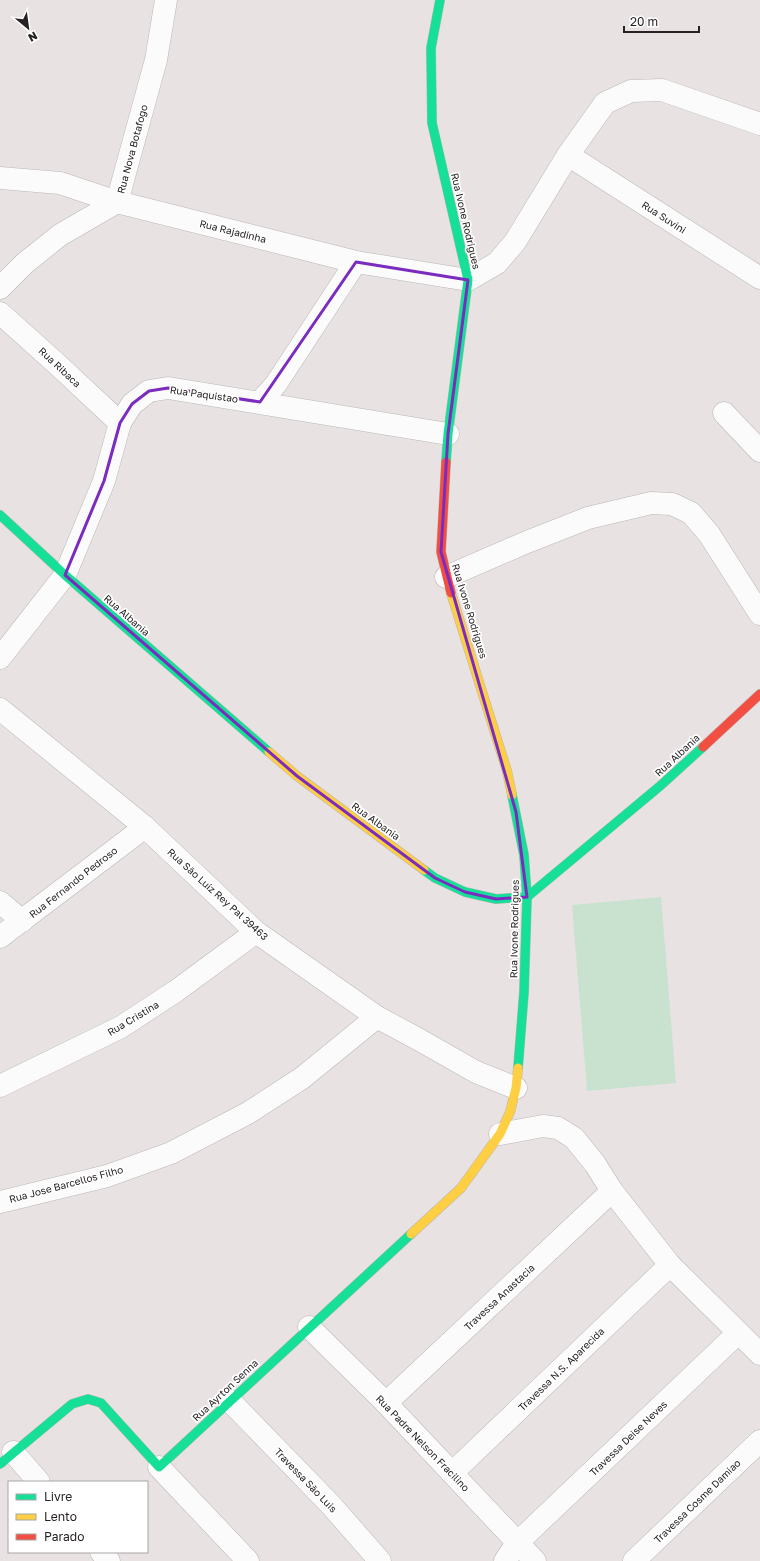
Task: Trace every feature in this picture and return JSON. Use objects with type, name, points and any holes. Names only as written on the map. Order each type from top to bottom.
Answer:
[{"type":"street","name":"Rua Nova Botafogo","points":[[0,288],[25,263],[60,235],[117,202],[156,60],[166,0]]},
{"type":"street","name":"Rua Ivone Rodrigues","points":[[440,0],[431,48],[432,123],[468,280],[448,434],[442,514],[441,552],[446,577],[481,684],[507,771],[524,855],[527,897],[524,992],[516,1088],[510,1112],[500,1134],[461,1188]]},
{"type":"street","points":[[468,280],[497,263],[515,242],[568,155],[605,103],[631,91],[662,90],[760,124]]},
{"type":"street","name":"Rua Suvini","points":[[568,155],[760,278]]},
{"type":"street","name":"Rua Rajadinha","points":[[0,178],[60,183],[117,202],[356,262],[468,280]]},
{"type":"street","points":[[260,402],[276,384],[356,262]]},
{"type":"street","name":"Rua Ribaca","points":[[0,313],[58,364],[120,423]]},
{"type":"street","name":"Rua Paquistao","points":[[0,658],[65,575],[104,481],[120,423],[132,404],[149,391],[168,388],[448,434]]},
{"type":"street","points":[[724,413],[760,451]]},
{"type":"street","points":[[446,577],[527,542],[588,518],[651,503],[672,504],[691,513],[709,534],[760,614]]},
{"type":"street","name":"Rua Albania","points":[[0,515],[65,575],[297,776],[435,878],[465,892],[496,899],[527,897],[660,786],[760,694]]},
{"type":"street","name":"Rua Sāo Luiz Rey Pal 39463","points":[[0,709],[145,826],[256,932],[377,1017],[476,1072],[516,1088]]},
{"type":"street","name":"Rua Fernando Pedroso","points":[[0,937],[145,826]]},
{"type":"street","points":[[0,902],[22,921]]},
{"type":"street","name":"Rua Cristina","points":[[0,1086],[121,1027],[176,991],[256,932]]},
{"type":"street","name":"Rua Jose Barcellos Filho","points":[[0,1202],[107,1176],[171,1153],[248,1113],[302,1078],[377,1017]]},
{"type":"street","points":[[500,1134],[543,1126],[558,1128],[574,1138],[596,1164],[612,1191],[670,1265],[760,1354]]},
{"type":"street","name":"Rua Ayrton Senna","points":[[159,1467],[308,1327],[461,1188]]},
{"type":"street","name":"Travessa Anastacia","points":[[386,1403],[612,1191]]},
{"type":"street","name":"Travessa N.S. Aparecida","points":[[452,1473],[670,1265]]},
{"type":"street","name":"Rua Padre Nelson Fracilino","points":[[308,1327],[386,1403],[535,1561]]},
{"type":"street","name":"Travessa Deise Neves","points":[[505,1561],[518,1543],[738,1333]]},
{"type":"street","points":[[38,1481],[6,1458],[72,1404],[88,1399],[101,1403],[248,1561]]},
{"type":"street","name":"Travessa Sāo Luis","points":[[230,1401],[330,1504],[380,1561]]},
{"type":"street","name":"Travessa Cosme Damiao","points":[[634,1561],[760,1441]]},
{"type":"street","points":[[102,1553],[109,1561]]},
{"type":"highlighted area","points":[[356,262],[468,280],[448,434],[441,552],[516,812],[527,897],[496,899],[465,892],[435,878],[297,776],[65,575],[104,481],[120,423],[132,404],[149,391],[168,388],[260,402]]},
{"type":"green space","points":[[661,897],[676,1083],[587,1091],[572,905]]},
{"type":"traffic: fast","points":[[440,0],[431,48],[432,123],[468,280],[448,434],[446,462]]},
{"type":"traffic: fast","points":[[0,515],[65,575],[269,752]]},
{"type":"traffic: fast","points":[[424,870],[435,878],[465,892],[496,899],[527,897],[660,786],[703,747]]},
{"type":"traffic: fast","points":[[512,795],[524,855],[527,897],[524,992],[518,1068]]},
{"type":"traffic: fast","points":[[0,1464],[72,1404],[88,1399],[101,1403],[159,1467],[411,1234]]},
{"type":"traffic: slow","points":[[451,593],[507,771],[512,795]]},
{"type":"traffic: slow","points":[[269,752],[297,776],[424,870]]},
{"type":"traffic: slow","points":[[411,1234],[461,1188],[500,1134],[510,1112],[516,1088],[518,1068]]},
{"type":"traffic: jam","points":[[446,462],[441,552],[451,593]]},
{"type":"traffic: jam","points":[[703,747],[760,694]]}]
